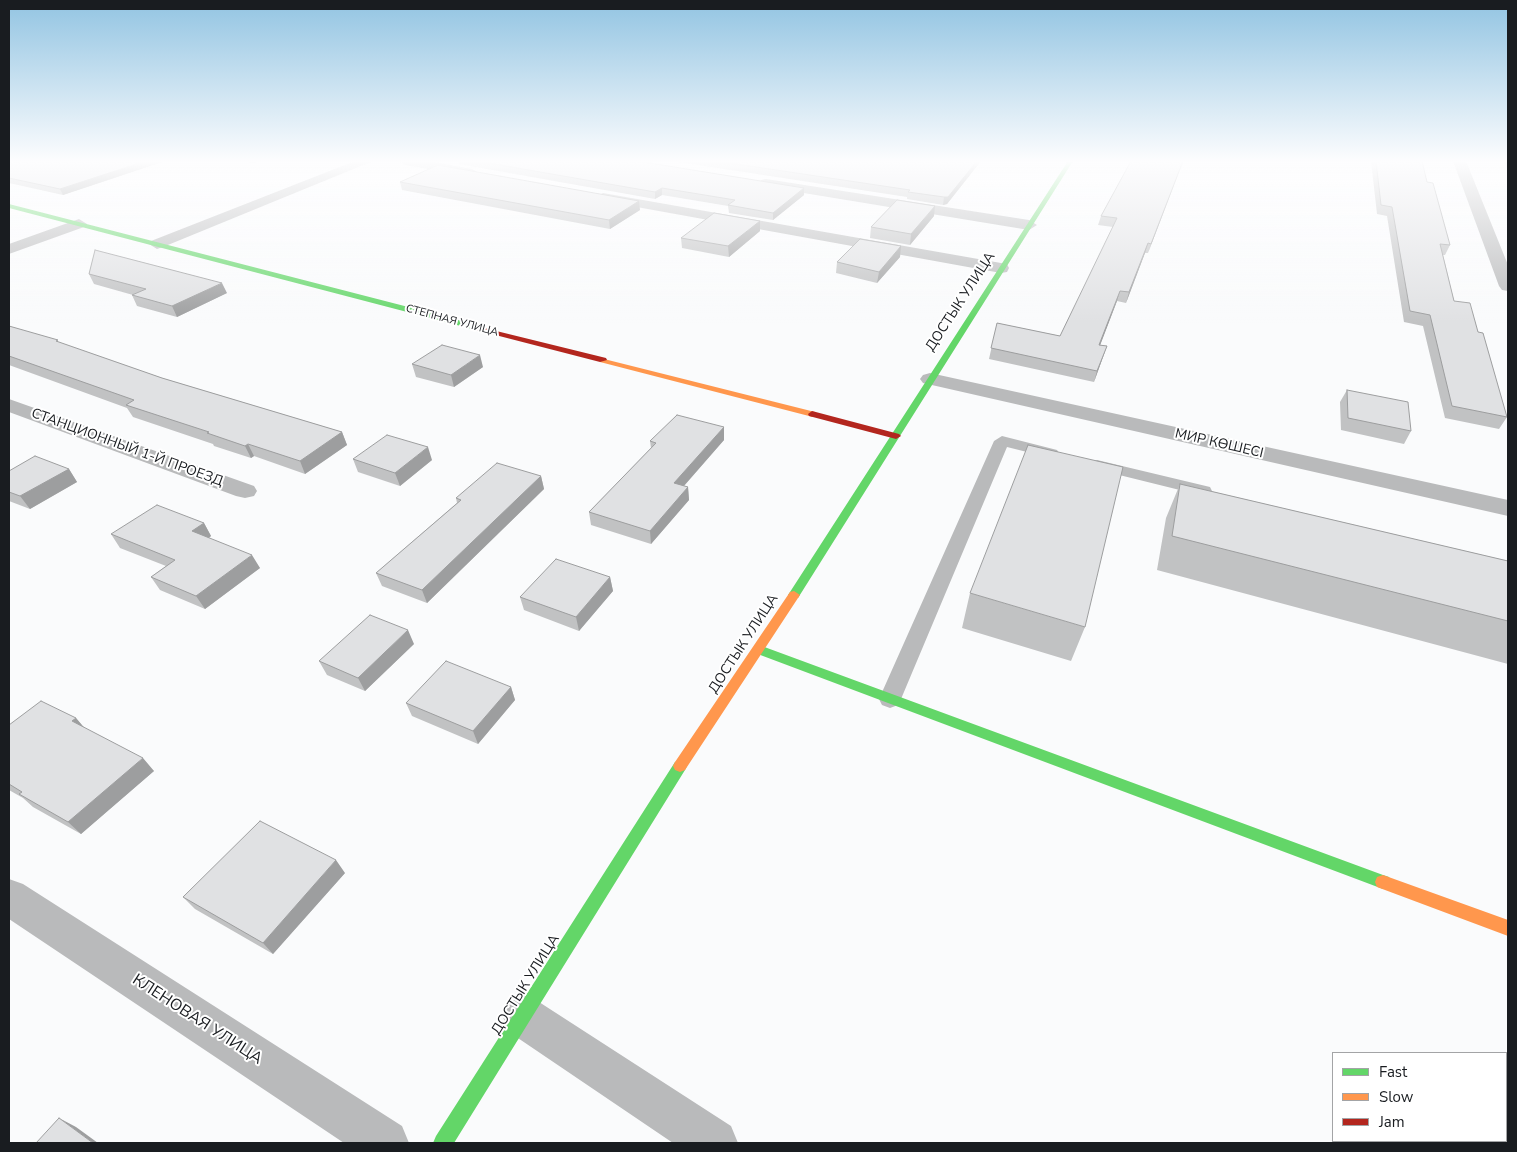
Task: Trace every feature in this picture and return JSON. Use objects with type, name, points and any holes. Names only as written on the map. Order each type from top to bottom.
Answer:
[{"type":"street","name":"СТЕПНАЯ УЛИЦА","points":[[43,215],[896,436]]},
{"type":"street","points":[[157,244],[231,215]]},
{"type":"street","points":[[706,215],[1001,268]]},
{"type":"street","points":[[965,215],[1029,225]]},
{"type":"street","name":"ДОСТЫК УЛИЦА","points":[[443,1143],[524,1017],[666,788],[759,650],[1036,215]]},
{"type":"street","points":[[1480,215],[1508,286]]},
{"type":"street","points":[[9,249],[79,224]]},
{"type":"street","name":"МИР КӨШЕСІ","points":[[930,379],[1508,508]]},
{"type":"street","name":"СТАНЦИОННЫЙ 1-Й ПРОЕЗД","points":[[9,405],[245,491]]},
{"type":"street","points":[[759,650],[1508,928]]},
{"type":"street","name":"КЛЕНОВАЯ УЛИЦА","points":[[9,897],[385,1143]]},
{"type":"street","points":[[524,1017],[714,1143]]},
{"type":"lane","points":[[890,699],[1002,441],[1219,495]]},
{"type":"building","points":[[580,215],[617,215],[609,220]]},
{"type":"building","points":[[712,215],[724,215],[760,221],[728,246],[681,238]]},
{"type":"building","points":[[883,215],[927,215],[911,234],[871,227]]},
{"type":"building","points":[[1162,215],[1151,244],[1148,243],[1129,292],[1120,291],[1099,345],[1107,346],[1097,371],[991,348],[997,323],[1060,336],[1117,218],[1101,216]]},
{"type":"building","points":[[1393,215],[1442,215],[1450,245],[1440,244],[1454,301],[1470,303],[1478,332],[1483,333],[1507,417],[1452,406],[1430,315],[1410,311]]},
{"type":"building","points":[[860,239],[901,246],[879,272],[837,262]]},
{"type":"building","points":[[95,250],[222,283],[172,306],[132,295],[146,289],[89,274]]},
{"type":"building","points":[[9,326],[58,340],[56,341],[162,378],[342,432],[300,461],[248,444],[245,446],[207,433],[209,432],[126,405],[134,400],[9,356]]},
{"type":"building","points":[[442,345],[480,355],[451,375],[412,364]]},
{"type":"building","points":[[1347,390],[1408,402],[1411,431],[1348,418]]},
{"type":"building","points":[[677,415],[724,427],[674,483],[688,487],[650,531],[589,512],[656,443],[650,441]]},
{"type":"building","points":[[387,435],[428,447],[395,473],[353,459]]},
{"type":"building","points":[[1028,445],[1123,467],[1085,627],[970,593]]},
{"type":"building","points":[[35,456],[69,469],[20,496],[9,492],[9,471]]},
{"type":"building","points":[[497,463],[541,476],[422,590],[376,573],[461,500],[456,498]]},
{"type":"building","points":[[1180,484],[1508,561],[1508,621],[1172,536]]},
{"type":"building","points":[[157,505],[204,523],[192,531],[252,555],[196,596],[151,577],[175,560],[111,534]]},
{"type":"building","points":[[556,559],[610,577],[576,617],[520,597]]},
{"type":"building","points":[[370,615],[408,630],[358,678],[319,661]]},
{"type":"building","points":[[446,661],[511,687],[473,731],[406,703]]},
{"type":"building","points":[[41,701],[76,718],[72,721],[143,758],[68,822],[19,794],[22,792],[9,784],[9,725]]},
{"type":"building","points":[[260,821],[336,860],[263,943],[183,897]]},
{"type":"building","points":[[59,1118],[93,1143],[36,1143]]},
{"type":"traffic: fast","points":[[43,215],[479,328]]},
{"type":"traffic: fast","points":[[794,595],[1037,215]]},
{"type":"traffic: fast","points":[[759,650],[1383,882]]},
{"type":"traffic: fast","points":[[443,1143],[680,766]]},
{"type":"traffic: slow","points":[[603,360],[812,414]]},
{"type":"traffic: slow","points":[[680,766],[794,595]]},
{"type":"traffic: slow","points":[[1383,882],[1508,928]]},
{"type":"traffic: jam","points":[[479,328],[603,360]]},
{"type":"traffic: jam","points":[[812,414],[896,436]]}]
